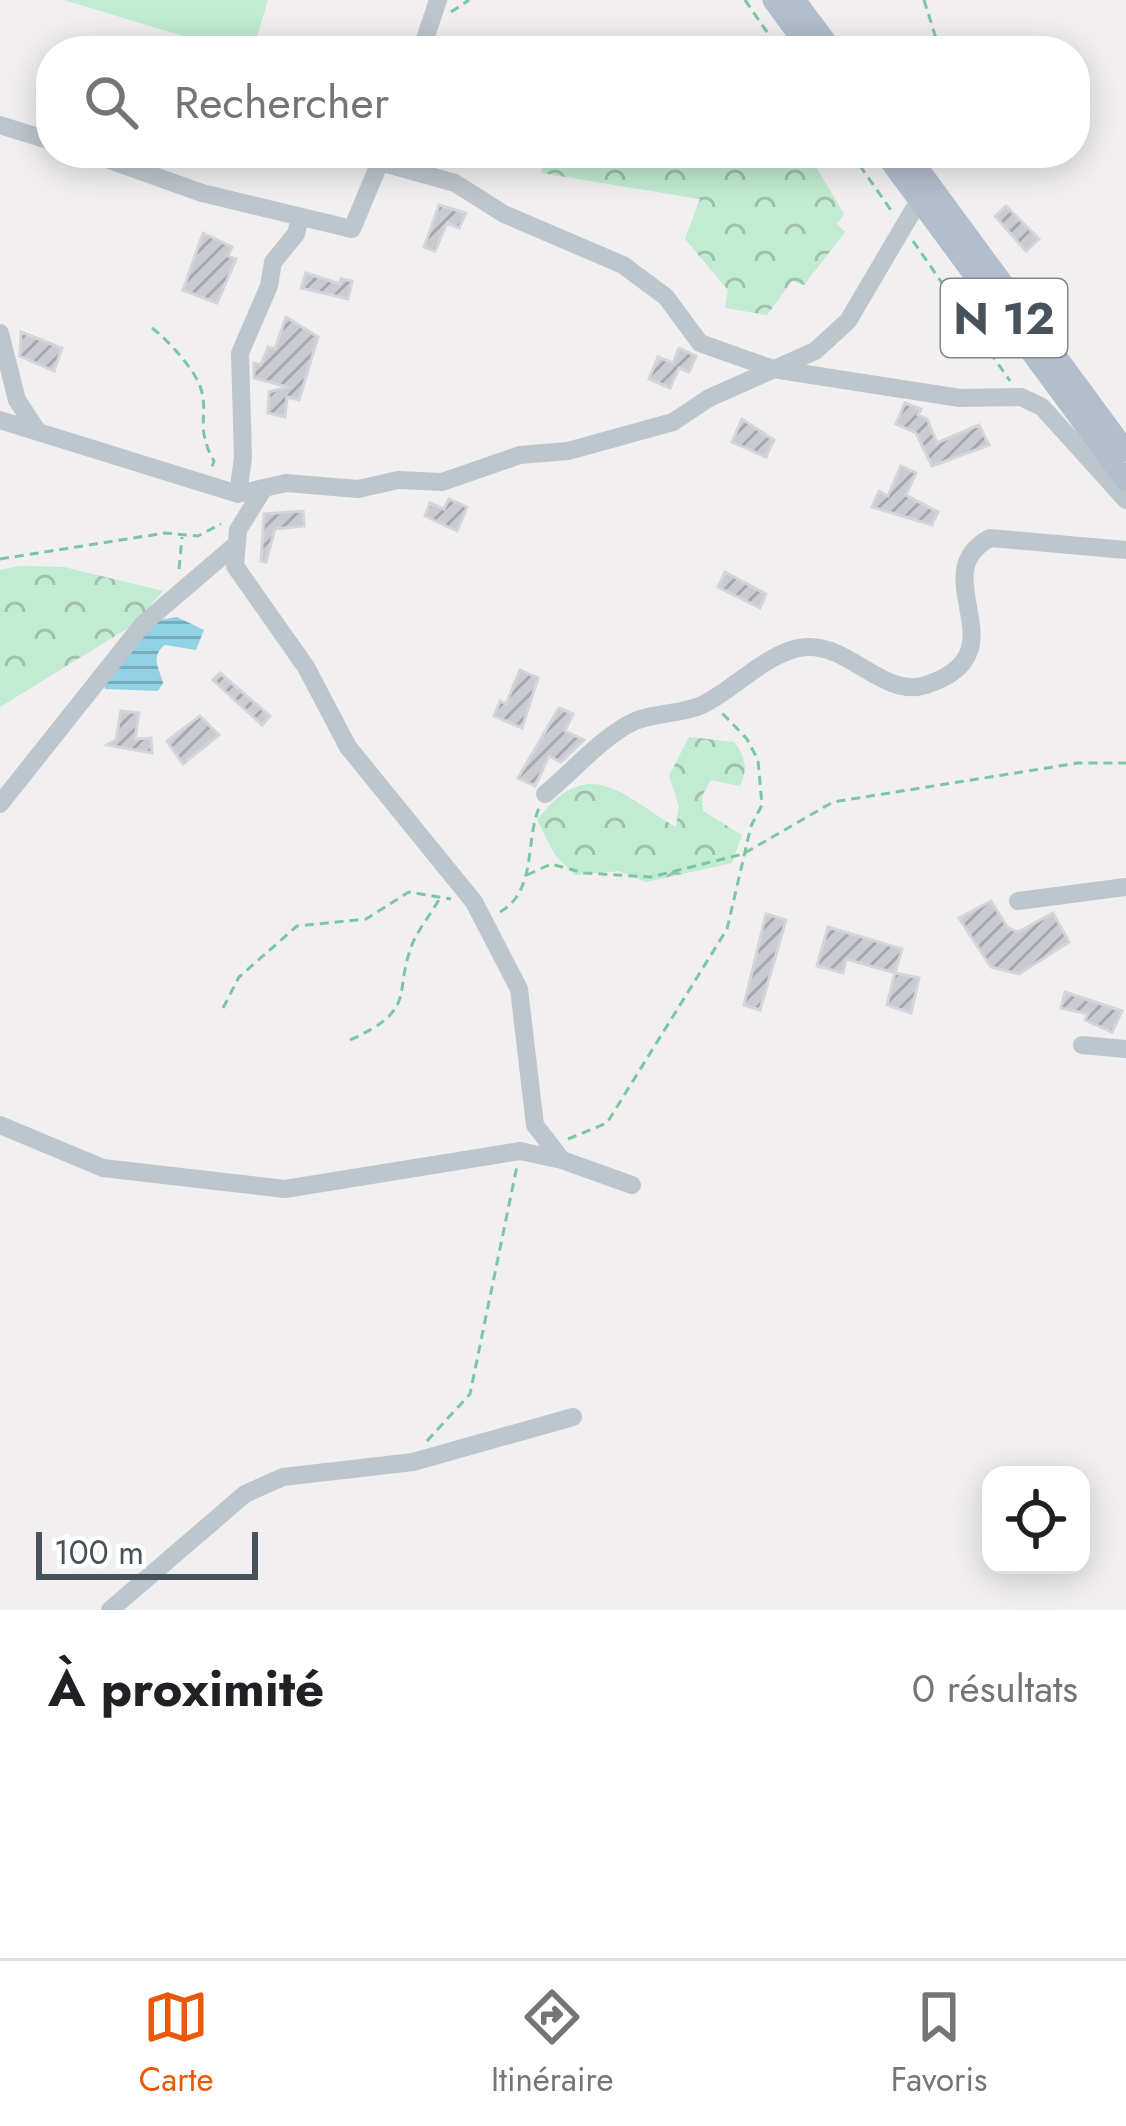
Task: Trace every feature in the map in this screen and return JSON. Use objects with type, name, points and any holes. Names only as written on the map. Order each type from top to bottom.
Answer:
[{"type":"main road","points":[[773,0],[799,36]]},
{"type":"main road","points":[[795,0],[821,36]]},
{"type":"main road","name":"N 12","points":[[894,168],[1126,481]]},
{"type":"main road","name":"N 12","points":[[918,168],[1126,451]]},
{"type":"street","points":[[428,36],[441,8]]},
{"type":"street","points":[[0,124],[36,136]]},
{"type":"street","points":[[133,168],[202,193],[352,230],[378,168]]},
{"type":"street","points":[[412,168],[455,182],[504,214],[623,265],[666,297],[700,343],[773,370],[960,398],[1021,397],[1042,407],[1126,500]]},
{"type":"street","points":[[245,501],[264,488],[442,482],[520,455],[568,451],[673,422],[709,398],[815,351],[848,321],[918,202]]},
{"type":"street","points":[[300,217],[296,234],[273,262],[269,286],[240,353],[245,501],[233,547],[235,566],[306,667],[348,747],[478,912],[519,989],[535,1124],[562,1160]]},
{"type":"street","points":[[0,333],[17,400],[38,432]]},
{"type":"street","points":[[0,420],[245,501]]},
{"type":"street","points":[[545,794],[632,722],[709,700],[806,647],[843,652],[887,680],[923,687],[962,665],[976,634],[963,581],[976,546],[990,538],[1126,550]]},
{"type":"street","points":[[0,804],[133,637],[233,547]]},
{"type":"street","points":[[1018,901],[1126,887]]},
{"type":"street","points":[[1082,1045],[1126,1049]]},
{"type":"street","points":[[0,1125],[103,1168],[285,1189],[520,1151],[632,1185]]},
{"type":"street","points":[[110,1610],[245,1494],[284,1477],[413,1462],[573,1417]]},
{"type":"path","points":[[441,8],[469,0]]},
{"type":"path","points":[[745,0],[770,36]]},
{"type":"path","points":[[924,0],[935,36]]},
{"type":"path","points":[[862,168],[1021,397]]},
{"type":"path","points":[[152,328],[175,346],[182,364],[200,386],[201,438],[214,460],[209,489]]},
{"type":"path","points":[[0,559],[198,536],[245,501]]},
{"type":"path","points":[[176,596],[182,535]]},
{"type":"path","points":[[549,1144],[608,1123],[727,929],[762,805],[758,760],[747,739],[709,700]]},
{"type":"path","points":[[527,875],[550,864],[584,873],[651,877],[745,853],[833,802],[1078,763],[1126,763]]},
{"type":"path","points":[[223,1008],[238,977],[297,926],[366,919],[410,892],[440,897],[478,912],[511,905],[527,875],[535,818],[545,794]]},
{"type":"path","points":[[350,1040],[383,1025],[406,989],[412,943],[440,897]]},
{"type":"path","points":[[413,1462],[470,1394],[520,1151]]},
{"type":"green space","points":[[64,0],[268,0],[257,36],[183,36]]},
{"type":"green space","points":[[542,168],[817,168],[844,214],[837,224],[845,232],[804,285],[792,281],[767,315],[725,308],[728,290],[685,239],[700,199],[541,173]]},
{"type":"green space","points":[[64,567],[163,591],[133,625],[0,707],[0,570]]},
{"type":"green space","points":[[689,737],[734,742],[743,758],[740,786],[711,780],[702,796],[703,811],[742,835],[732,863],[646,882],[619,871],[575,875],[555,855],[537,820],[556,799],[590,784],[623,793],[676,827],[679,806],[669,776]]},
{"type":"water","points":[[177,617],[204,630],[196,650],[165,645],[160,649],[157,662],[163,683],[158,691],[105,689],[103,678],[159,620]]},
{"type":"building","points":[[439,205],[466,213],[459,228],[447,223],[435,251],[424,247]]},
{"type":"building","points":[[1006,206],[1039,239],[1026,251],[995,216]]},
{"type":"building","points":[[203,233],[232,247],[228,256],[236,259],[217,303],[183,290]]},
{"type":"building","points":[[306,273],[340,284],[341,279],[352,281],[348,299],[301,288]]},
{"type":"building","points":[[286,317],[318,337],[299,400],[287,397],[285,417],[268,413],[269,392],[288,387],[254,378],[254,363],[261,365],[268,347],[275,349]]},
{"type":"building","points":[[21,332],[62,348],[54,371],[20,356]]},
{"type":"building","points":[[679,348],[696,356],[689,372],[679,368],[670,388],[649,379],[658,357],[673,363]]},
{"type":"building","points":[[905,403],[921,409],[918,415],[927,419],[937,443],[979,425],[989,445],[932,466],[916,433],[896,424]]},
{"type":"building","points":[[742,419],[774,440],[766,457],[732,442]]},
{"type":"building","points":[[901,466],[916,473],[906,495],[938,512],[932,525],[872,507],[879,491],[888,496]]},
{"type":"building","points":[[449,499],[467,507],[457,531],[425,516],[430,503],[444,509]]},
{"type":"building","points":[[303,511],[304,526],[275,529],[266,562],[261,561],[264,514]]},
{"type":"building","points":[[725,572],[766,594],[760,608],[718,587]]},
{"type":"building","points":[[520,670],[538,678],[522,728],[494,716],[500,701],[506,704]]},
{"type":"building","points":[[220,673],[270,716],[262,725],[213,680]]},
{"type":"building","points":[[559,708],[573,714],[565,731],[584,740],[561,762],[549,756],[535,786],[518,778]]},
{"type":"building","points":[[121,711],[139,713],[135,739],[151,738],[152,753],[107,745],[116,740]]},
{"type":"building","points":[[200,716],[219,735],[183,764],[167,741]]},
{"type":"building","points":[[991,901],[1008,928],[1018,932],[1053,913],[1069,942],[1019,974],[991,967],[959,918]]},
{"type":"building","points":[[766,914],[786,920],[760,1010],[744,1005]]},
{"type":"building","points":[[828,927],[902,949],[895,973],[846,959],[843,973],[817,966]]},
{"type":"building","points":[[895,973],[919,978],[911,1013],[887,1005]]},
{"type":"building","points":[[1065,992],[1122,1011],[1112,1032],[1085,1020],[1088,1014],[1061,1008]]}]
